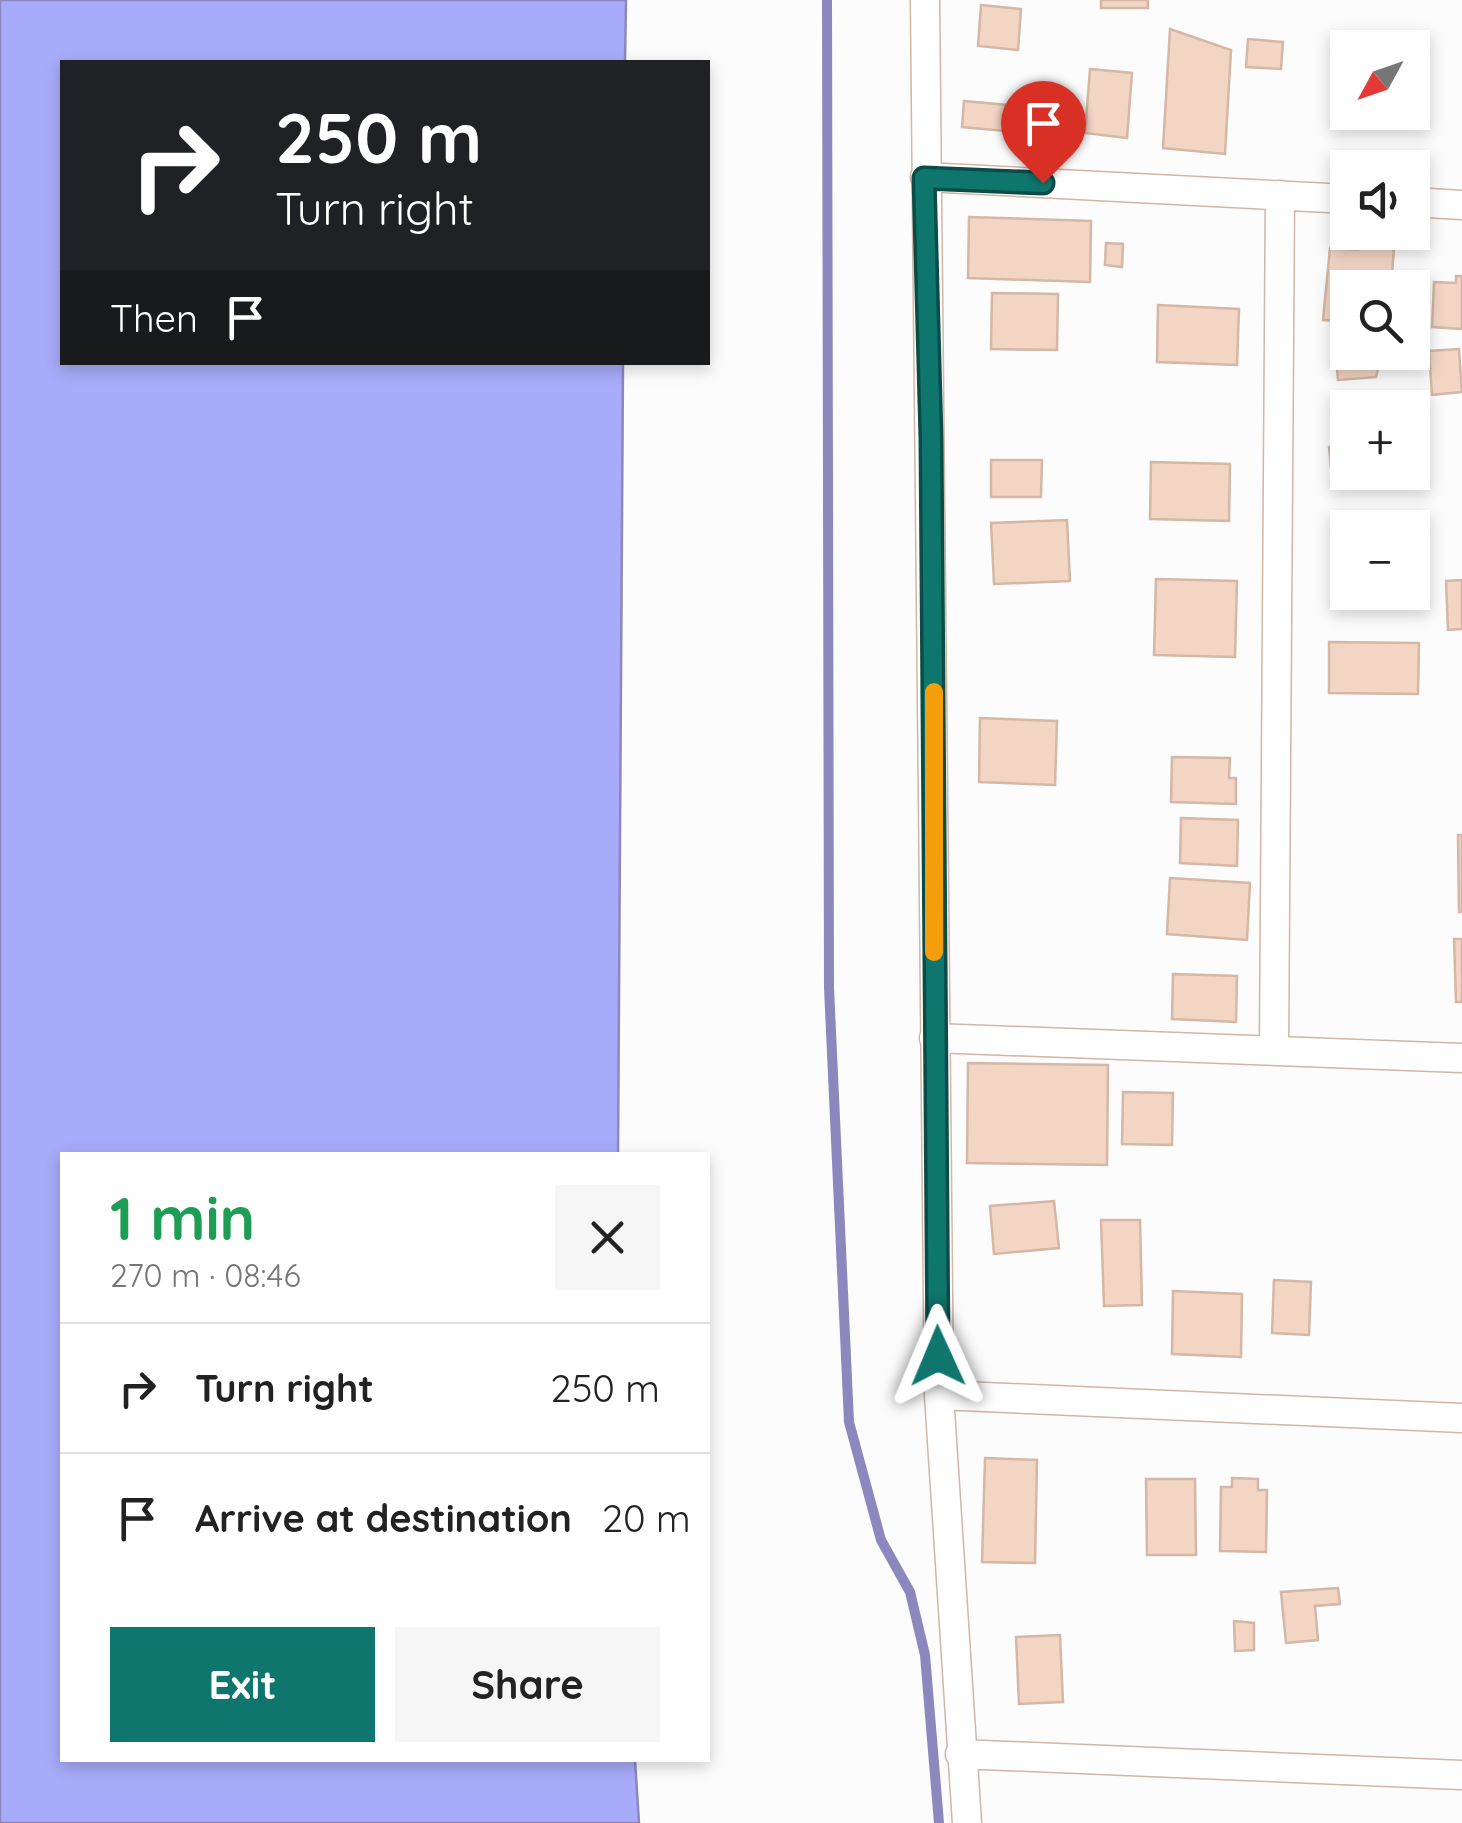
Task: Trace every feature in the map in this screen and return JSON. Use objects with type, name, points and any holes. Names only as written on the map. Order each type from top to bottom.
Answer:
[{"type":"street","points":[[926,0],[924,178],[932,457],[938,1396],[967,1823]]},
{"type":"street","points":[[924,178],[1330,197]]},
{"type":"street","points":[[1274,1049],[1280,195]]},
{"type":"street","points":[[1430,203],[1462,205]]},
{"type":"street","points":[[934,1038],[1462,1058]]},
{"type":"street","points":[[938,1396],[1462,1418]]},
{"type":"street","points":[[960,1754],[1462,1775]]},
{"type":"water","points":[[0,0],[626,0],[625,60],[60,60],[60,365],[623,365],[618,1152],[60,1152],[60,1762],[635,1762],[639,1823],[0,1823]]},
{"type":"building","points":[[1101,0],[1148,0],[1148,8],[1101,8]]},
{"type":"building","points":[[981,5],[1021,9],[1018,50],[978,46]]},
{"type":"building","points":[[1170,29],[1231,50],[1225,154],[1163,148]]},
{"type":"building","points":[[1248,39],[1283,42],[1281,69],[1246,67]]},
{"type":"building","points":[[1090,69],[1132,73],[1127,138],[1085,133]]},
{"type":"building","points":[[1034,92],[1064,92],[1063,128],[1033,127]]},
{"type":"building","points":[[964,101],[1007,105],[1005,131],[962,127]]},
{"type":"building","points":[[969,217],[1091,221],[1090,282],[968,278]]},
{"type":"building","points":[[1106,243],[1123,244],[1122,267],[1105,265]]},
{"type":"building","points":[[1330,248],[1394,250],[1392,270],[1330,270],[1330,321],[1323,320]]},
{"type":"building","points":[[1456,276],[1462,276],[1462,329],[1432,327],[1434,282],[1456,283]]},
{"type":"building","points":[[992,293],[1058,294],[1057,350],[991,349]]},
{"type":"building","points":[[1158,305],[1239,309],[1237,365],[1157,362]]},
{"type":"building","points":[[1459,349],[1462,392],[1432,395],[1430,351]]},
{"type":"building","points":[[1337,370],[1378,370],[1376,377],[1338,380]]},
{"type":"building","points":[[991,460],[1042,460],[1041,497],[991,497]]},
{"type":"building","points":[[1151,462],[1230,464],[1229,521],[1150,519]]},
{"type":"building","points":[[1067,520],[1070,581],[994,584],[991,523]]},
{"type":"building","points":[[1156,579],[1237,581],[1235,657],[1154,655]]},
{"type":"building","points":[[1462,580],[1462,629],[1448,630],[1446,581]]},
{"type":"building","points":[[1329,642],[1419,643],[1418,694],[1329,693]]},
{"type":"building","points":[[980,718],[1057,721],[1055,785],[979,782]]},
{"type":"building","points":[[1172,757],[1230,758],[1229,778],[1236,778],[1236,804],[1171,802]]},
{"type":"building","points":[[1181,818],[1238,820],[1237,866],[1180,863]]},
{"type":"building","points":[[1458,835],[1462,835],[1462,912],[1459,912]]},
{"type":"building","points":[[1170,878],[1250,883],[1247,940],[1167,934]]},
{"type":"building","points":[[1454,939],[1462,939],[1462,1002],[1456,1002]]},
{"type":"building","points":[[1173,974],[1237,976],[1236,1022],[1172,1019]]},
{"type":"building","points":[[968,1063],[1108,1065],[1107,1165],[967,1163]]},
{"type":"building","points":[[1123,1092],[1173,1093],[1172,1145],[1122,1144]]},
{"type":"building","points":[[1054,1201],[1059,1248],[994,1254],[990,1206]]},
{"type":"building","points":[[1101,1220],[1140,1220],[1142,1305],[1104,1306]]},
{"type":"building","points":[[1274,1280],[1311,1282],[1309,1335],[1272,1333]]},
{"type":"building","points":[[1173,1291],[1242,1294],[1241,1357],[1172,1354]]},
{"type":"building","points":[[985,1458],[1037,1460],[1035,1563],[982,1562]]},
{"type":"building","points":[[1232,1478],[1258,1479],[1258,1490],[1267,1490],[1266,1552],[1220,1551],[1221,1487],[1232,1487]]},
{"type":"building","points":[[1146,1479],[1195,1479],[1196,1555],[1147,1555]]},
{"type":"building","points":[[1338,1588],[1340,1604],[1315,1606],[1318,1640],[1286,1643],[1281,1592]]},
{"type":"building","points":[[1234,1621],[1254,1623],[1254,1650],[1235,1651]]},
{"type":"building","points":[[1060,1635],[1063,1702],[1019,1704],[1016,1637]]},
{"type":"waterway","points":[[827,0],[829,988],[849,1422],[881,1540],[910,1592],[925,1655],[939,1823]]},
{"type":"slow traffic","points":[[934,692],[934,952]]},
{"type":"route","points":[[938,1356],[934,666],[924,178],[1043,183]]}]
